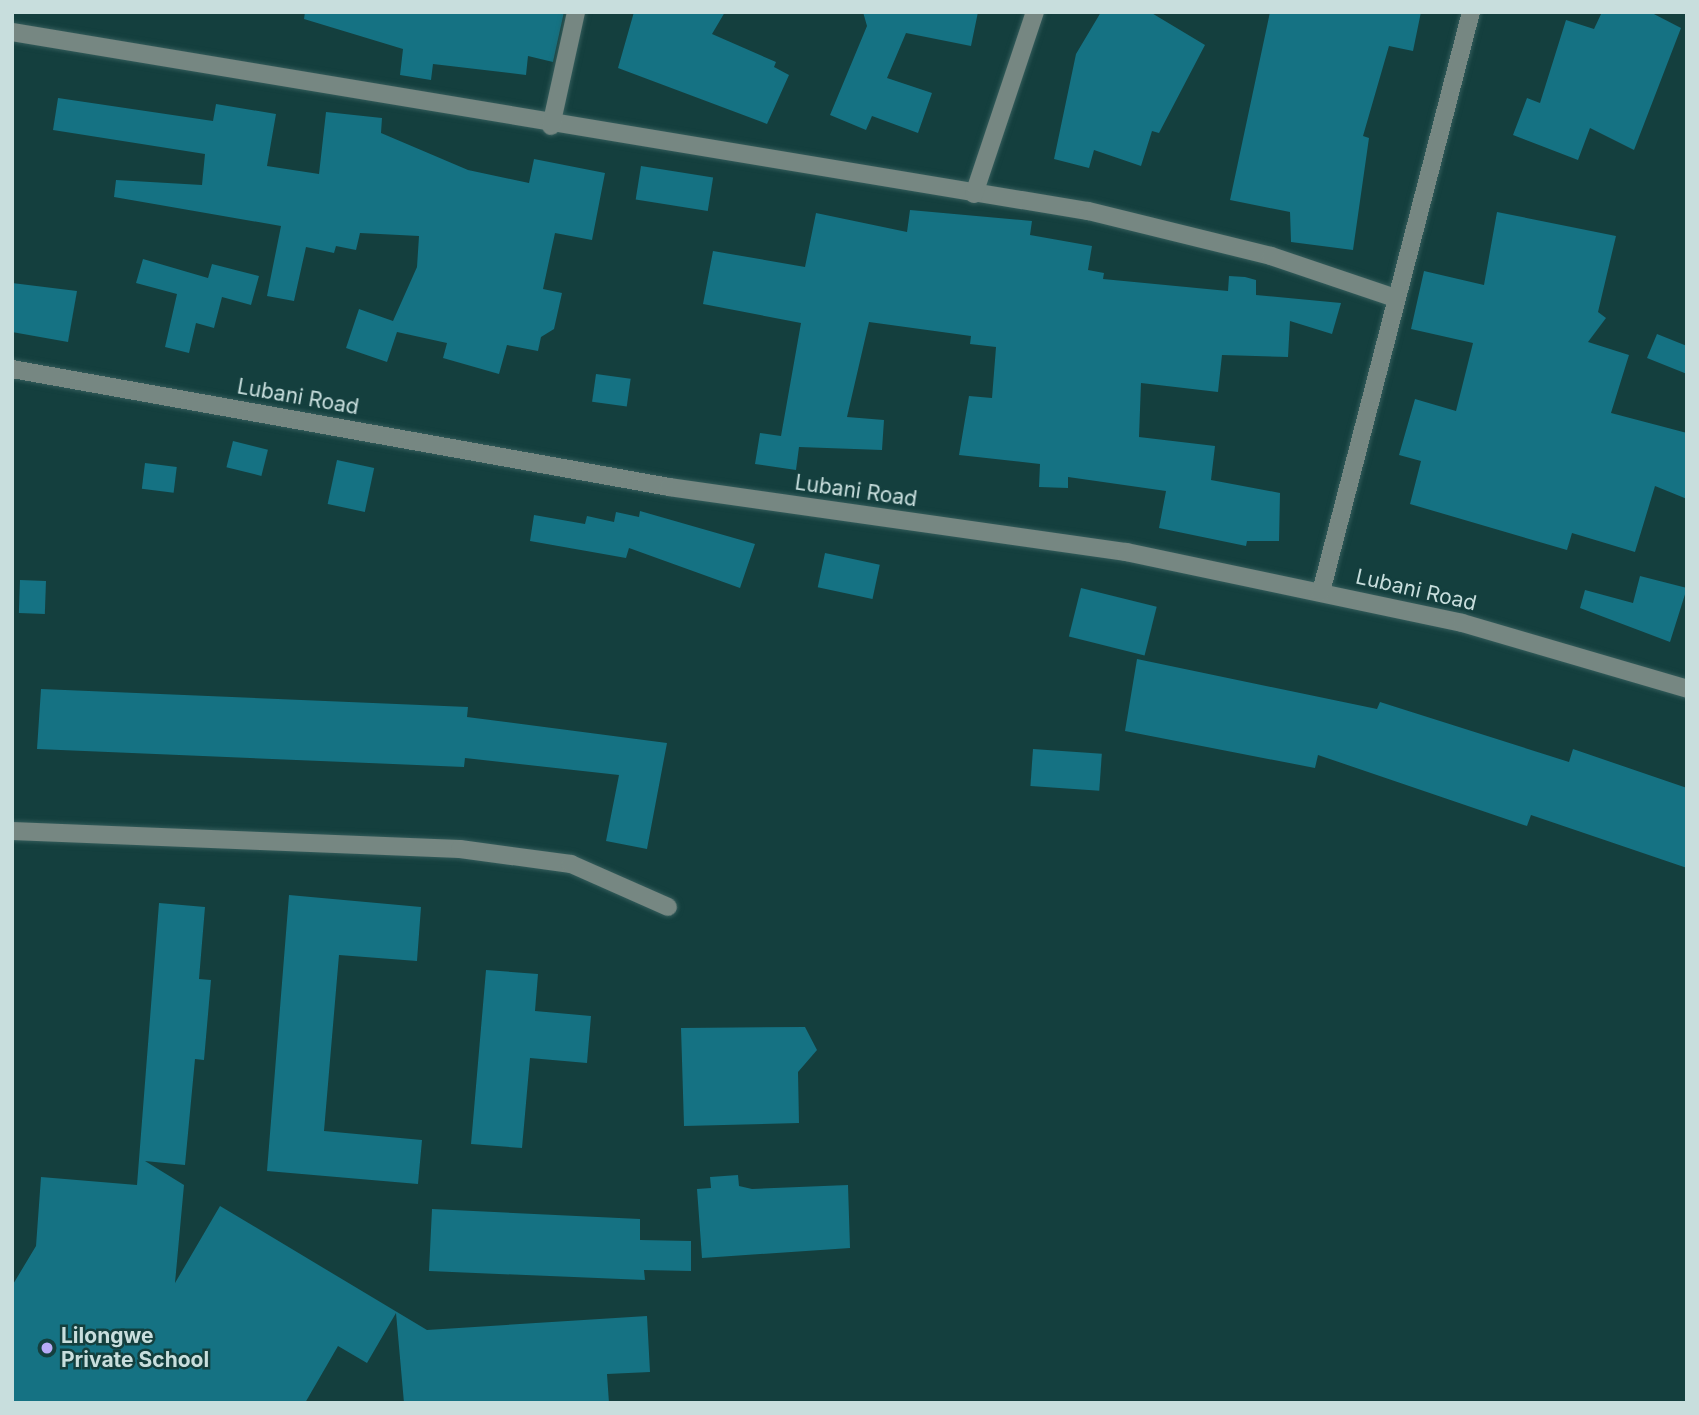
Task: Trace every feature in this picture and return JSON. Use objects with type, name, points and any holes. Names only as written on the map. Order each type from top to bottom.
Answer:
[{"type":"street","points":[[551,126],[576,12]]},
{"type":"street","points":[[974,194],[1035,12]]},
{"type":"street","points":[[1321,592],[1471,12]]},
{"type":"street","points":[[12,32],[551,126],[1088,211],[1270,256],[1395,298]]},
{"type":"street","name":"Lubani Road","points":[[12,369],[669,487],[1126,552],[1462,623],[1687,689]]},
{"type":"street","points":[[12,831],[460,849],[571,864],[668,906]]},
{"type":"building","points":[[305,12],[564,12],[553,62],[528,56],[526,75],[433,64],[431,80],[400,75],[403,49],[304,19]]},
{"type":"building","points":[[634,12],[725,12],[712,34],[776,62],[774,67],[789,75],[767,124],[618,68]]},
{"type":"building","points":[[863,12],[978,12],[971,46],[906,33],[887,78],[932,93],[918,133],[872,116],[866,130],[830,115],[867,26]]},
{"type":"building","points":[[1101,12],[1150,12],[1205,45],[1159,133],[1152,131],[1141,166],[1094,150],[1089,168],[1054,159],[1076,54]]},
{"type":"building","points":[[1270,12],[1421,12],[1413,51],[1389,46],[1363,136],[1369,138],[1353,250],[1291,242],[1290,212],[1230,200]]},
{"type":"building","points":[[1602,12],[1650,12],[1681,28],[1634,150],[1590,128],[1578,160],[1513,135],[1527,98],[1540,103],[1566,20],[1594,29]]},
{"type":"building","points":[[58,98],[213,121],[216,104],[276,114],[267,166],[319,174],[326,112],[382,118],[381,133],[468,170],[529,183],[534,159],[605,173],[592,240],[555,233],[543,289],[562,293],[554,329],[541,337],[538,351],[507,345],[499,374],[443,358],[447,343],[397,332],[387,362],[346,348],[359,309],[393,321],[417,267],[419,236],[360,233],[356,250],[336,246],[334,253],[306,247],[294,301],[267,296],[281,226],[114,197],[116,180],[202,185],[205,154],[53,130]]},
{"type":"building","points":[[641,166],[713,177],[708,211],[636,200]]},
{"type":"building","points":[[910,210],[1032,221],[1030,235],[1092,246],[1088,270],[1104,273],[1103,279],[1228,291],[1229,276],[1245,277],[1256,280],[1256,295],[1341,303],[1332,334],[1290,321],[1288,357],[1222,355],[1218,392],[1141,383],[1139,437],[1215,446],[1211,480],[1280,493],[1279,541],[1247,541],[1246,546],[1159,528],[1166,491],[1068,477],[1068,488],[1039,487],[1040,464],[959,455],[969,396],[992,398],[996,347],[970,344],[971,336],[869,322],[847,417],[884,420],[882,450],[799,447],[796,470],[755,464],[760,433],[781,436],[801,323],[703,304],[713,251],[805,267],[816,213],[907,232]]},
{"type":"building","points":[[1497,212],[1616,236],[1598,312],[1606,318],[1588,342],[1629,355],[1611,413],[1687,433],[1687,499],[1655,486],[1635,552],[1572,533],[1567,550],[1410,504],[1421,461],[1399,455],[1415,399],[1456,411],[1473,343],[1411,329],[1424,271],[1484,285]]},
{"type":"building","points":[[143,259],[208,278],[212,264],[259,276],[251,305],[222,297],[214,328],[196,323],[189,353],[165,347],[177,294],[136,283]]},
{"type":"building","points":[[12,283],[77,291],[68,342],[12,332]]},
{"type":"building","points":[[1657,334],[1687,346],[1687,374],[1647,358]]},
{"type":"building","points":[[596,374],[631,379],[627,407],[592,402]]},
{"type":"building","points":[[233,441],[268,450],[261,476],[226,467]]},
{"type":"building","points":[[337,460],[374,468],[365,512],[328,504]]},
{"type":"building","points":[[145,463],[177,467],[174,493],[142,489]]},
{"type":"building","points":[[640,511],[755,544],[740,588],[629,548],[626,558],[530,541],[534,515],[585,524],[587,516],[614,522],[616,512],[639,517]]},
{"type":"building","points":[[825,553],[880,565],[872,599],[818,587]]},
{"type":"building","points":[[1640,576],[1687,588],[1670,642],[1580,608],[1585,590],[1633,603]]},
{"type":"building","points":[[20,580],[46,581],[45,614],[19,613]]},
{"type":"building","points":[[1081,588],[1157,607],[1145,655],[1069,637]]},
{"type":"building","points":[[1137,659],[1377,709],[1380,702],[1569,762],[1573,749],[1687,788],[1687,868],[1531,815],[1527,826],[1318,755],[1315,768],[1125,731]]},
{"type":"building","points":[[41,689],[468,707],[467,717],[667,743],[647,849],[606,841],[619,775],[465,758],[464,767],[37,749]]},
{"type":"building","points":[[1033,749],[1102,754],[1099,791],[1030,786]]},
{"type":"building","points":[[289,895],[421,907],[417,961],[339,955],[324,1131],[422,1140],[418,1184],[267,1171]]},
{"type":"building","points":[[159,903],[205,907],[199,979],[211,980],[204,1060],[195,1059],[185,1165],[145,1161],[184,1185],[175,1283],[220,1206],[427,1330],[647,1316],[650,1372],[607,1374],[609,1403],[404,1403],[396,1313],[367,1363],[338,1346],[305,1403],[12,1403],[12,1286],[36,1246],[41,1177],[137,1185]]},
{"type":"building","points":[[486,970],[538,974],[535,1011],[591,1016],[587,1063],[530,1058],[522,1148],[471,1144]]},
{"type":"building","points":[[805,1027],[817,1050],[798,1072],[799,1123],[684,1126],[681,1028]]},
{"type":"building","points":[[738,1175],[739,1186],[752,1189],[848,1185],[850,1248],[702,1258],[697,1189],[711,1188],[710,1177]]},
{"type":"building","points":[[432,1209],[640,1219],[640,1240],[691,1241],[691,1271],[644,1270],[645,1280],[429,1271]]},
{"type":"place","name":"Lilongwe Private School","points":[[47,1348]]}]
